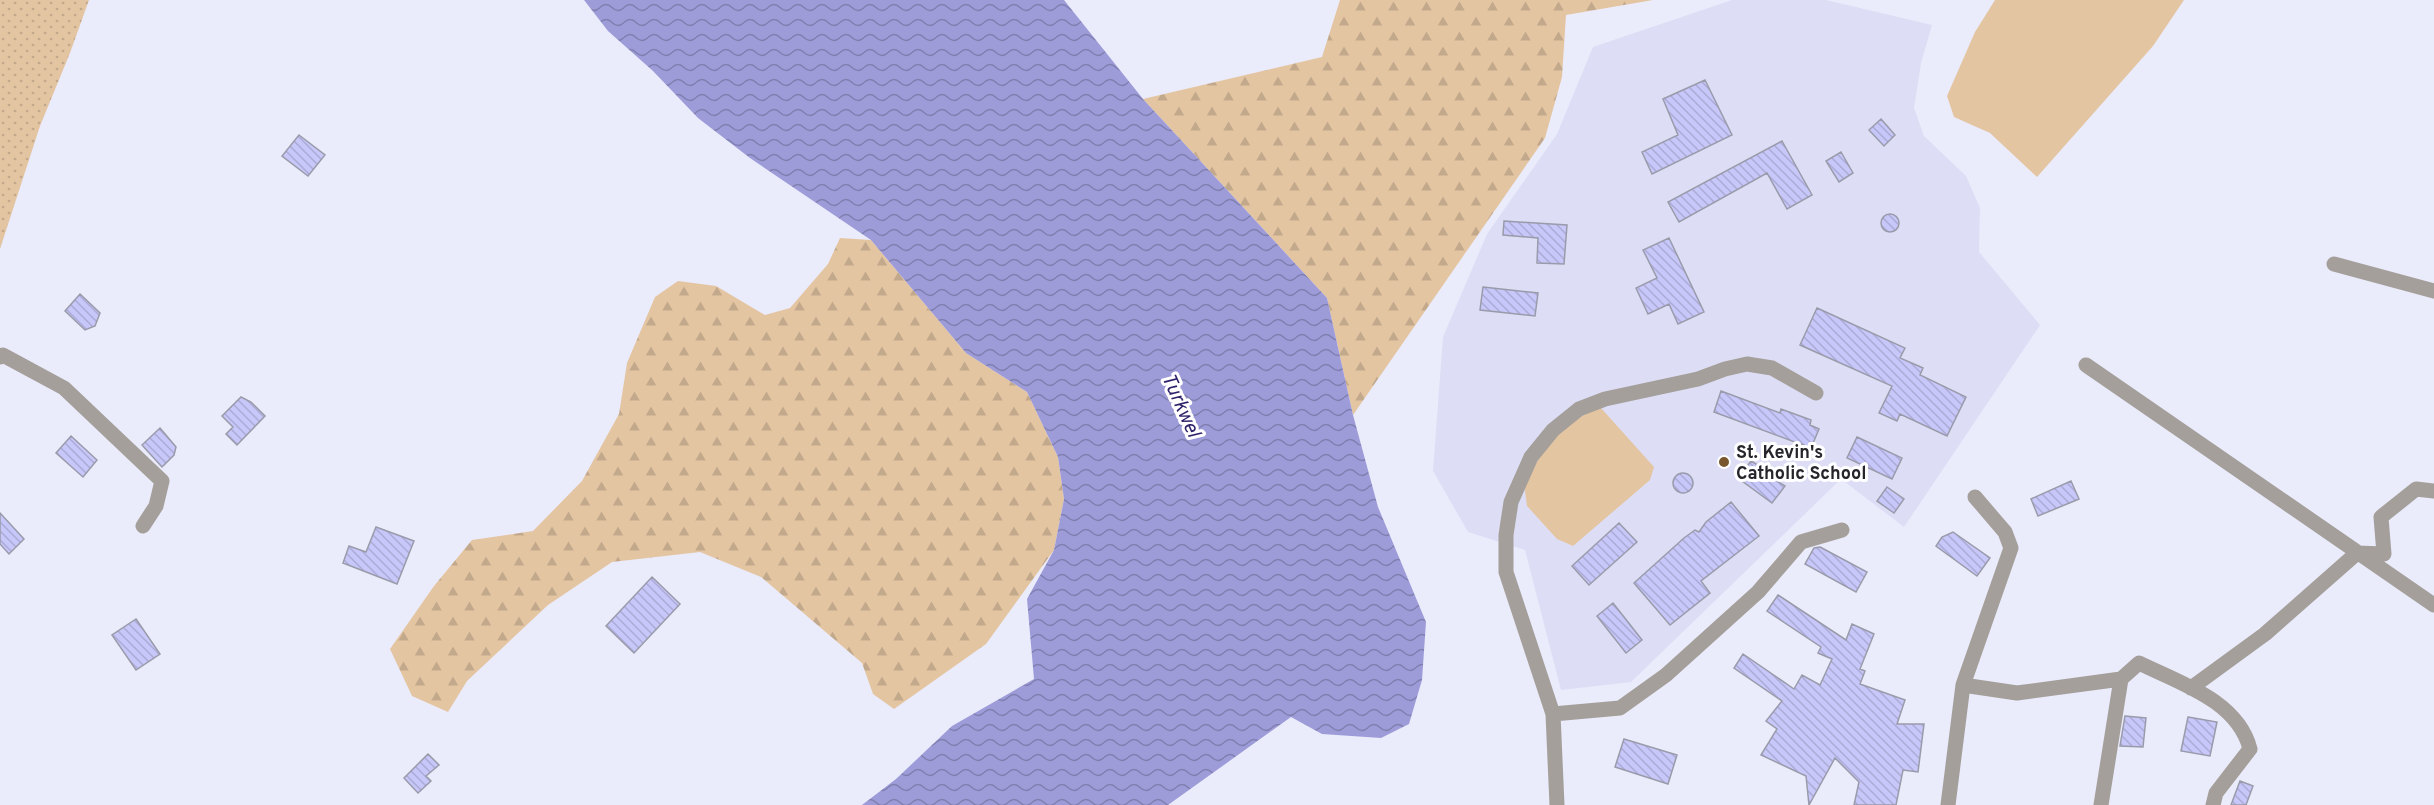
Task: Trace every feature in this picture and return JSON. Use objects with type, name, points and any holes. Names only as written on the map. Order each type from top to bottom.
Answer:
[{"type":"street","points":[[2334,264],[2434,291]]},
{"type":"street","points":[[0,357],[3,356],[64,388],[162,481],[156,506],[143,526]]},
{"type":"street","points":[[1557,805],[1553,714],[1506,572],[1506,535],[1511,502],[1518,481],[1539,444],[1579,409],[1605,399],[1688,382],[1747,364],[1772,368],[1816,393]]},
{"type":"street","points":[[2086,366],[2434,605]]},
{"type":"street","points":[[2191,688],[2265,634],[2357,553],[2384,554],[2381,517],[2416,489],[2434,491]]},
{"type":"street","points":[[1948,805],[1963,685],[2011,548],[2005,532],[1975,497]]},
{"type":"street","points":[[1553,714],[1620,708],[1666,675],[1758,592],[1801,543],[1842,530]]},
{"type":"street","points":[[1963,685],[2017,693],[2121,679],[2139,663],[2191,688],[2231,715],[2246,735],[2250,749],[2216,793],[2212,805]]},
{"type":"street","points":[[2102,805],[2121,679]]},
{"type":"shaded area","points":[[1732,0],[1826,0],[1932,25],[1921,63],[1914,108],[1924,136],[1966,176],[1980,208],[1979,252],[2040,325],[1904,527],[1841,479],[1631,682],[1561,690],[1525,550],[1468,532],[1433,471],[1443,337],[1487,234],[1557,134],[1593,47]]},
{"type":"green space","points":[[0,0],[89,0],[40,126],[0,249]]},
{"type":"green space","points":[[1340,0],[1653,0],[1566,15],[1562,77],[1545,138],[1353,415],[1327,298],[1143,99],[1322,57]]},
{"type":"green space","points":[[1995,0],[2184,0],[2153,46],[2037,177],[1990,133],[1954,117],[1947,96],[1975,32]]},
{"type":"green space","points":[[840,238],[871,240],[966,353],[1027,392],[1058,457],[1064,499],[1054,550],[986,644],[894,709],[873,694],[862,663],[761,577],[700,552],[612,562],[548,605],[467,681],[448,712],[412,696],[390,649],[434,586],[472,540],[533,531],[582,481],[619,414],[627,363],[655,297],[678,281],[716,286],[765,315],[790,308],[828,264]]},
{"type":"green space","points":[[1601,408],[1654,467],[1650,480],[1573,546],[1557,539],[1527,506],[1524,483],[1546,449],[1566,428],[1589,412]]},
{"type":"water","name":"Turkwel","points":[[584,0],[1064,0],[1143,99],[1327,298],[1353,415],[1378,507],[1426,622],[1422,680],[1409,724],[1381,738],[1322,734],[1291,717],[1168,805],[862,805],[896,779],[952,726],[1034,679],[1027,599],[1054,550],[1064,499],[1058,457],[1027,392],[966,353],[871,240],[750,158],[698,118],[653,71],[608,31]]},
{"type":"building","points":[[1705,80],[1732,135],[1652,174],[1642,152],[1678,135],[1663,99]]},
{"type":"building","points":[[1881,119],[1895,135],[1884,146],[1869,130]]},
{"type":"building","points":[[299,135],[325,155],[308,176],[282,156]]},
{"type":"building","points":[[1782,141],[1812,195],[1787,209],[1767,173],[1679,222],[1668,202]]},
{"type":"building","points":[[1841,152],[1853,173],[1839,182],[1826,161]]},
{"type":"building","points":[[1890,214],[1898,219],[1899,223],[1894,231],[1890,232],[1882,227],[1881,223],[1886,215]]},
{"type":"building","points":[[1504,221],[1567,225],[1564,264],[1537,263],[1538,238],[1503,235]]},
{"type":"building","points":[[1669,238],[1704,312],[1678,324],[1669,304],[1648,314],[1636,288],[1657,278],[1643,250]]},
{"type":"building","points":[[1483,287],[1538,293],[1535,316],[1480,310]]},
{"type":"building","points":[[80,294],[100,313],[95,326],[85,330],[65,311]]},
{"type":"building","points":[[1817,308],[1905,348],[1900,358],[1923,368],[1920,375],[1966,397],[1947,436],[1900,414],[1897,421],[1879,413],[1892,386],[1800,345]]},
{"type":"building","points":[[1721,391],[1780,413],[1781,409],[1811,420],[1810,425],[1819,429],[1811,448],[1714,412]]},
{"type":"building","points":[[241,397],[251,402],[265,416],[237,445],[226,434],[233,427],[222,416]]},
{"type":"building","points":[[160,428],[176,447],[174,455],[162,467],[142,445]]},
{"type":"building","points":[[71,436],[97,460],[83,477],[56,453]]},
{"type":"building","points":[[1857,437],[1902,458],[1892,479],[1847,458]]},
{"type":"building","points":[[1751,461],[1776,476],[1774,479],[1785,486],[1772,503],[1738,478]]},
{"type":"building","points":[[1683,473],[1690,476],[1693,483],[1690,490],[1683,493],[1676,490],[1673,483],[1676,476]]},
{"type":"building","points":[[2071,481],[2079,499],[2038,516],[2031,499]]},
{"type":"building","points":[[1887,487],[1904,499],[1894,513],[1877,501]]},
{"type":"building","points":[[1731,502],[1759,536],[1701,581],[1710,593],[1670,625],[1634,583],[1684,538],[1695,530],[1699,532],[1706,522]]},
{"type":"building","points":[[0,513],[24,539],[9,554],[0,544]]},
{"type":"building","points":[[1619,523],[1637,542],[1589,585],[1572,566]]},
{"type":"building","points":[[376,527],[414,541],[397,584],[343,563],[349,546],[366,552]]},
{"type":"building","points":[[1953,532],[1990,558],[1977,576],[1936,546],[1942,537]]},
{"type":"building","points":[[1820,547],[1867,572],[1856,592],[1805,564],[1814,548]]},
{"type":"building","points":[[652,577],[680,604],[634,653],[606,626]]},
{"type":"building","points":[[1778,595],[1846,640],[1852,624],[1874,634],[1860,669],[1865,671],[1860,684],[1905,700],[1897,724],[1924,724],[1918,772],[1903,770],[1896,805],[1854,805],[1859,782],[1835,758],[1809,805],[1806,776],[1761,755],[1777,729],[1766,721],[1782,701],[1734,668],[1743,654],[1794,689],[1802,675],[1820,685],[1832,659],[1818,653],[1821,647],[1767,611]]},
{"type":"building","points":[[1613,603],[1642,640],[1626,653],[1597,616]]},
{"type":"building","points":[[136,619],[160,654],[136,670],[112,635]]},
{"type":"building","points":[[2125,716],[2146,718],[2143,747],[2120,746]]},
{"type":"building","points":[[2188,717],[2217,722],[2210,756],[2181,751]]},
{"type":"building","points":[[1624,739],[1677,755],[1668,784],[1615,767]]},
{"type":"building","points":[[428,754],[439,765],[426,776],[431,781],[418,793],[404,778]]},
{"type":"building","points":[[2240,781],[2253,786],[2246,805],[2231,805]]},
{"type":"place","name":"St. Kevin's Catholic School","points":[[1724,462]]}]
